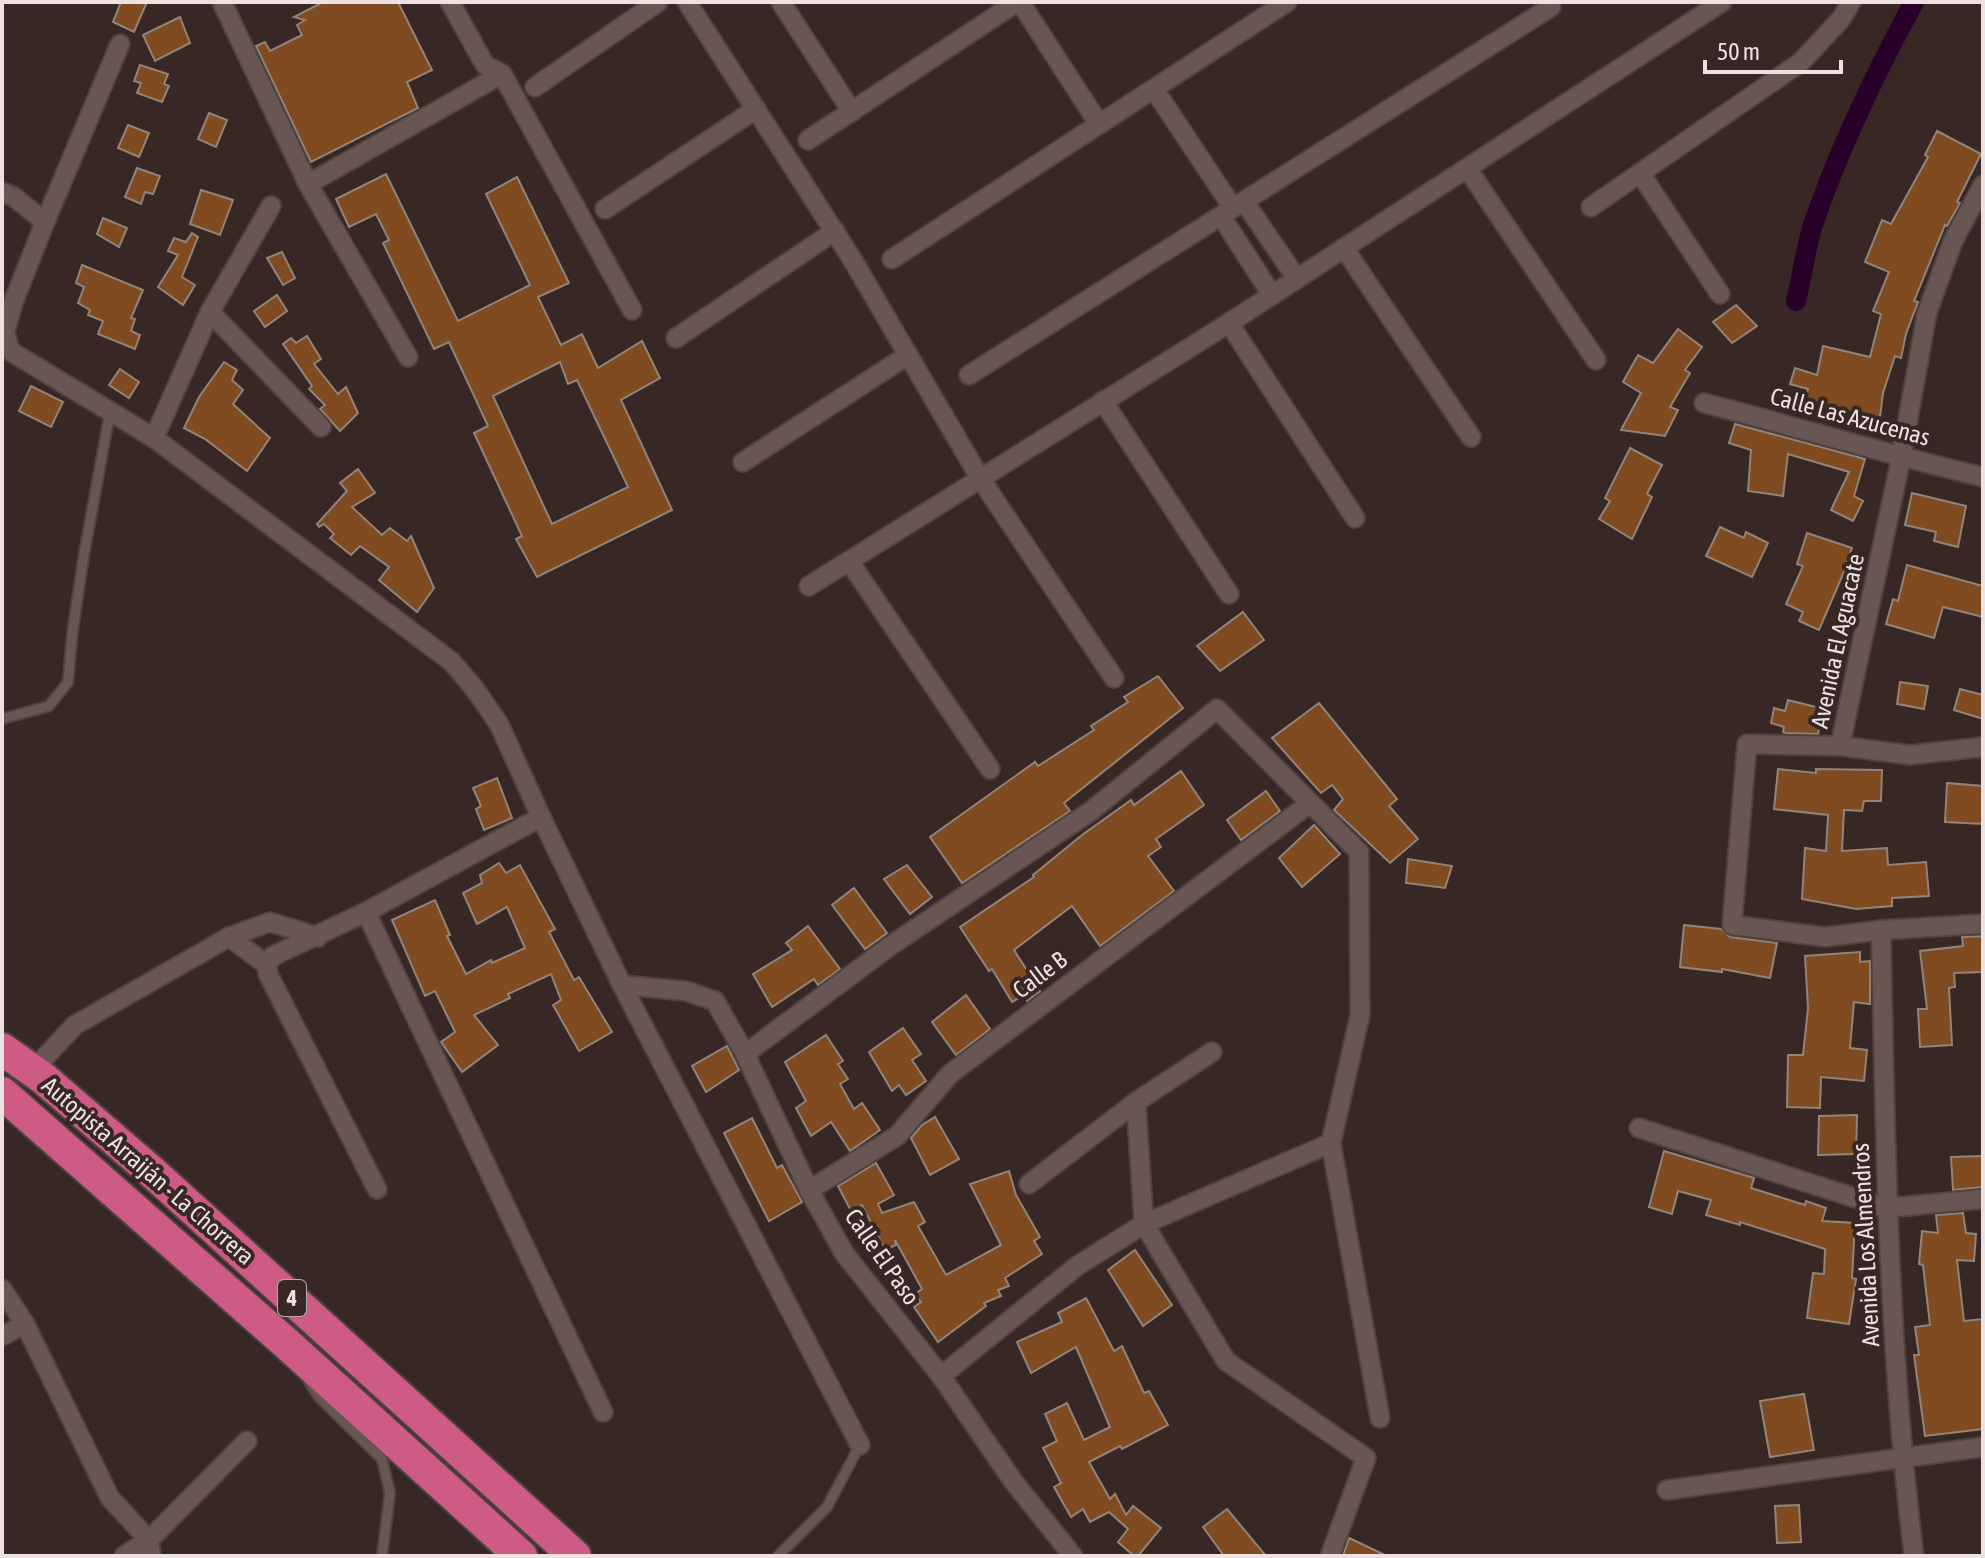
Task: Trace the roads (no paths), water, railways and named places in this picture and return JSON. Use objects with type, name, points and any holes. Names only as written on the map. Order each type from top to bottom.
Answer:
[{"type":"highway","name":"Autopista Arraiján - La Chorrera","points":[[2,1049],[106,1131],[575,1556]]},
{"type":"highway","name":"Autopista Arraiján - La Chorrera","points":[[2,1093],[286,1343],[521,1556]]},
{"type":"street","points":[[222,2],[308,184],[408,357]]},
{"type":"street","points":[[450,2],[485,65],[502,74],[632,310]]},
{"type":"street","points":[[535,87],[658,2]]},
{"type":"street","points":[[687,2],[835,231],[980,478],[1114,678]]},
{"type":"street","points":[[781,2],[852,112]]},
{"type":"street","points":[[808,140],[1018,2],[1099,124]]},
{"type":"street","points":[[892,259],[1287,2]]},
{"type":"street","points":[[809,586],[1229,323],[1722,2]]},
{"type":"street","points":[[1591,207],[1801,62],[1841,19],[1851,2]]},
{"type":"street","points":[[969,375],[1551,7]]},
{"type":"street","points":[[120,44],[13,303],[5,332],[6,350],[154,438],[452,662],[499,724],[622,985],[860,1445]]},
{"type":"street","points":[[308,184],[502,74]]},
{"type":"street","points":[[1154,89],[1233,208],[1297,279]]},
{"type":"street","points":[[605,209],[756,109]]},
{"type":"street","points":[[1467,168],[1596,360]]},
{"type":"street","points":[[1640,173],[1720,294]]},
{"type":"street","name":"Avenida El Aguacate","points":[[1881,930],[1825,937],[1732,925],[1747,744],[1840,746],[1901,458],[1927,313],[1953,241],[1983,185]]},
{"type":"street","points":[[2,192],[14,197],[45,222]]},
{"type":"street","points":[[154,438],[210,312],[271,206]]},
{"type":"street","points":[[1233,208],[1272,295]]},
{"type":"street","points":[[676,338],[835,231]]},
{"type":"street","points":[[1344,248],[1471,437]]},
{"type":"street","points":[[210,312],[321,427]]},
{"type":"street","points":[[1229,323],[1355,518]]},
{"type":"street","points":[[743,462],[908,355]]},
{"type":"street","points":[[1103,401],[1229,594]]},
{"type":"street","name":"Calle Las Azucenas","points":[[1704,403],[1799,427],[1901,458],[1983,477]]},
{"type":"street","points":[[849,561],[990,769]]},
{"type":"street","points":[[745,1054],[890,946],[1091,811],[1217,709],[1359,852],[1360,1015],[1331,1143],[1380,1418]]},
{"type":"street","points":[[1840,746],[1910,755],[1983,747]]},
{"type":"street","name":"Calle B","points":[[809,1190],[897,1136],[950,1074],[1309,804]]},
{"type":"street","points":[[377,1189],[268,974],[267,965],[273,956],[318,937],[541,817]]},
{"type":"street","points":[[366,912],[603,1412]]},
{"type":"street","points":[[32,1071],[75,1025],[229,937],[270,922],[318,937]]},
{"type":"street","points":[[1881,930],[1983,924]]},
{"type":"street","name":"Avenida Los Almendros","points":[[1881,930],[1886,1208],[1902,1457],[1914,1556]]},
{"type":"street","points":[[229,937],[267,965]]},
{"type":"street","name":"Calle El Paso","points":[[622,985],[686,991],[715,1001],[745,1054],[809,1190],[844,1253],[941,1376],[1013,1481],[1073,1556]]},
{"type":"street","points":[[1029,1184],[1136,1102],[1212,1052]]},
{"type":"street","points":[[1136,1102],[1144,1224],[1226,1361],[1366,1458],[1330,1556]]},
{"type":"street","points":[[1639,1128],[1886,1208],[1983,1199]]},
{"type":"street","points":[[941,1376],[1077,1266],[1144,1224],[1331,1143]]},
{"type":"street","points":[[2,1289],[25,1324],[110,1498],[150,1548]]},
{"type":"street","points":[[2,1336],[25,1324]]},
{"type":"street","points":[[124,1556],[150,1548],[247,1441]]},
{"type":"street","points":[[1667,1490],[1983,1447]]},
{"type":"lane","points":[[2,719],[49,706],[68,682],[83,560],[110,412]]},
{"type":"lane","points":[[286,1343],[319,1397],[382,1459],[390,1493],[382,1556]]},
{"type":"lane","points":[[778,1556],[827,1507],[860,1445]]},
{"type":"waterway","points":[[1796,301],[1812,228],[1833,170],[1871,85],[1914,2]]}]
